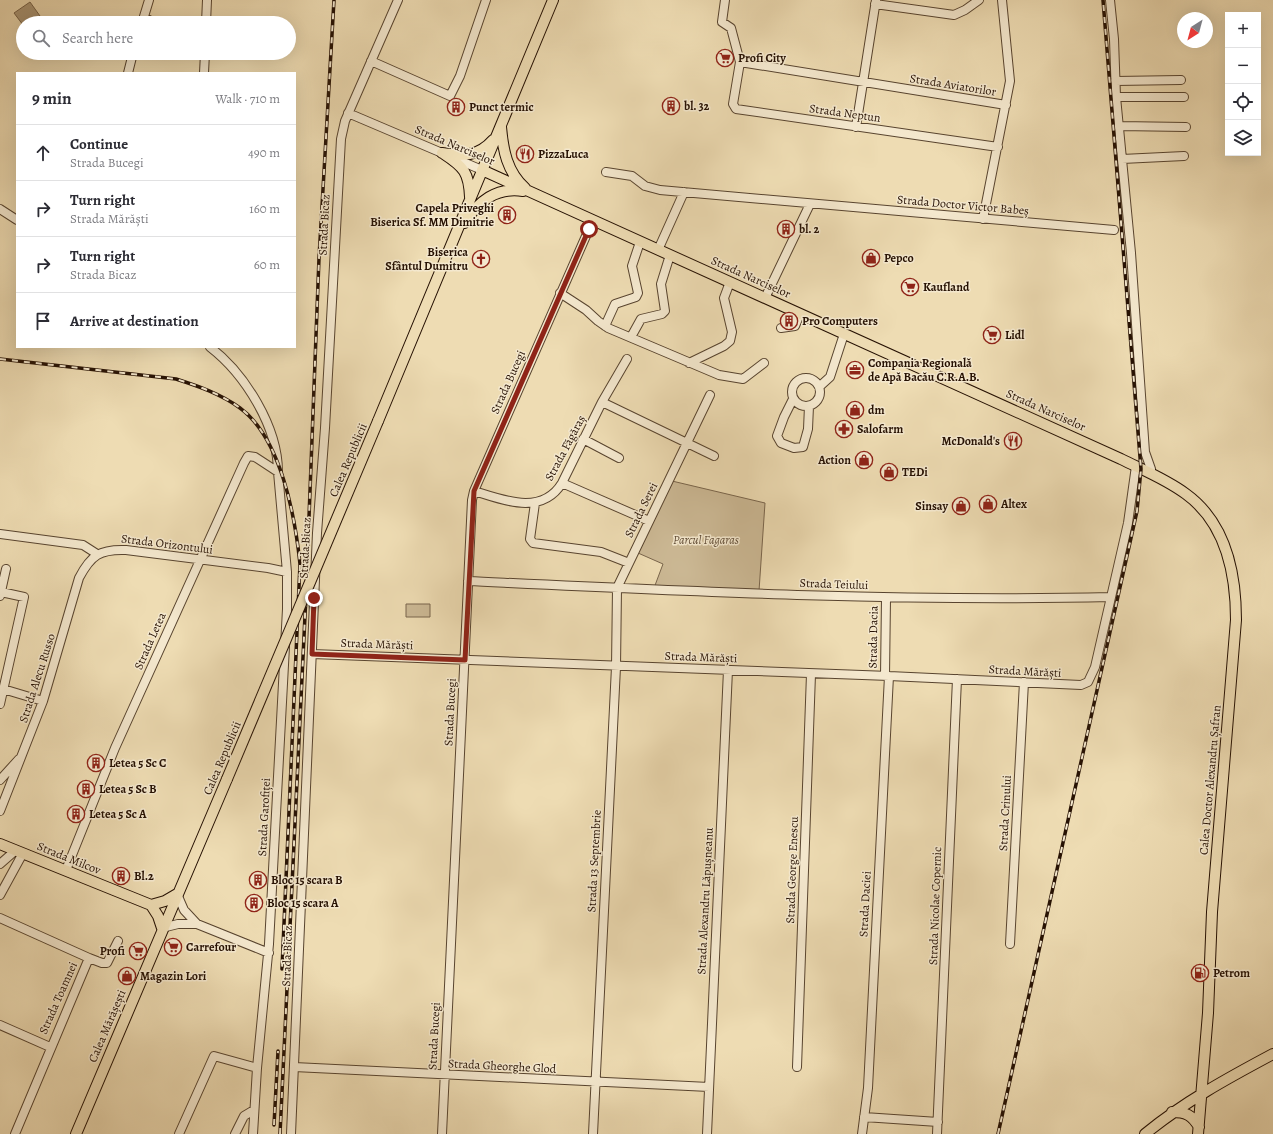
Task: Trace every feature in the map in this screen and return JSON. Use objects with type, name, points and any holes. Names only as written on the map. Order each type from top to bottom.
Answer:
[{"type":"main road","name":"Calea Republicii","points":[[162,928],[227,779],[378,421],[553,0]]},
{"type":"main road","points":[[442,153],[463,156],[476,154],[488,145],[499,130]]},
{"type":"main road","points":[[499,130],[505,159],[516,179],[530,192]]},
{"type":"main road","points":[[442,153],[463,168],[467,174],[470,199]]},
{"type":"main road","name":"Strada Narciselor","points":[[482,170],[1138,467]]},
{"type":"main road","points":[[454,238],[476,207],[485,199],[492,195],[509,190],[530,192]]},
{"type":"main road","name":"Calea Doctor Alexandru Șafran","points":[[1138,467],[1186,494],[1212,520],[1227,550],[1234,577],[1235,634],[1212,912],[1208,1012],[1199,1130]]},
{"type":"main road","name":"Strada Milcov","points":[[12,849],[151,905]]},
{"type":"main road","points":[[162,928],[158,916],[151,905],[165,901],[177,894]]},
{"type":"main road","name":"Calea Mărășești","points":[[76,1134],[162,928]]},
{"type":"main road","points":[[1145,1134],[1175,1110],[1201,1093],[1273,1054]]},
{"type":"main road","points":[[1175,1110],[1191,1092],[1203,1072]]},
{"type":"main road","points":[[1175,1110],[1185,1112],[1190,1115],[1199,1130]]},
{"type":"street","points":[[144,16],[148,0]]},
{"type":"street","points":[[206,16],[207,0]]},
{"type":"street","name":"Strada Bicaz","points":[[291,1134],[317,534],[342,127],[398,0]]},
{"type":"street","points":[[371,61],[450,96],[460,76],[486,0]]},
{"type":"street","points":[[725,0],[722,22],[731,28],[740,62]]},
{"type":"street","points":[[856,127],[875,2],[954,15],[965,10],[979,0]]},
{"type":"street","name":"Strada Aviatorilor","points":[[740,62],[1006,105],[1010,81],[1002,0]]},
{"type":"street","points":[[1110,0],[1114,39],[1116,97],[1131,253],[1145,452],[1152,469],[1151,473]]},
{"type":"street","points":[[128,72],[131,60]]},
{"type":"street","points":[[204,72],[205,60]]},
{"type":"street","name":"Strada Neptun","points":[[740,62],[733,104],[736,109],[998,147]]},
{"type":"street","points":[[1115,81],[1181,80]]},
{"type":"street","points":[[1116,97],[1184,97]]},
{"type":"street","points":[[983,219],[1006,105]]},
{"type":"street","name":"Strada Narciselor","points":[[348,113],[482,170]]},
{"type":"street","points":[[1119,126],[1186,127]]},
{"type":"street","points":[[1122,159],[1184,156]]},
{"type":"street","name":"Strada Doctor Victor Babeș","points":[[606,172],[632,176],[645,186],[660,190],[1114,230]]},
{"type":"street","points":[[658,250],[684,192]]},
{"type":"street","points":[[765,298],[810,204]]},
{"type":"street","points":[[0,209],[16,219]]},
{"type":"street","name":"Strada Bucegi","points":[[442,1134],[468,581],[474,491],[593,220]]},
{"type":"street","points":[[605,326],[615,304],[636,298],[638,293],[632,266],[640,242]]},
{"type":"street","points":[[631,337],[641,320],[662,314],[665,311],[661,284],[670,255]]},
{"type":"street","points":[[689,363],[730,341],[732,332],[724,298],[730,282]]},
{"type":"street","points":[[560,294],[586,310],[605,326],[719,375],[744,379],[764,363]]},
{"type":"street","points":[[781,328],[795,326],[800,314]]},
{"type":"street","points":[[819,388],[830,377],[844,334]]},
{"type":"street","points":[[211,348],[245,383],[263,415],[273,443],[278,472],[287,572]]},
{"type":"street","name":"Strada Făgăraș","points":[[535,503],[549,496],[562,483],[602,402],[627,359]]},
{"type":"street","points":[[793,399],[800,405],[809,406],[817,401],[820,392],[819,388],[813,380],[804,378],[796,382],[792,390],[793,399],[777,436],[781,443],[794,448],[803,447],[808,429],[809,406]]},
{"type":"street","points":[[686,442],[710,395]]},
{"type":"street","points":[[602,402],[714,456]]},
{"type":"street","points":[[583,440],[619,458]]},
{"type":"street","name":"Strada Serei","points":[[616,588],[686,442]]},
{"type":"street","name":"Strada Letea","points":[[66,870],[115,748],[199,560],[248,456],[255,457],[278,472]]},
{"type":"street","points":[[1111,597],[1128,523],[1138,467]]},
{"type":"street","points":[[562,483],[649,521]]},
{"type":"street","points":[[474,491],[504,500],[535,503],[530,539],[537,545],[557,545],[601,552],[629,563]]},
{"type":"street","points":[[0,534],[83,545],[97,554]]},
{"type":"street","name":"Strada Orizontului","points":[[97,554],[107,551],[126,550],[287,572]]},
{"type":"street","name":"Strada Alecu Russo","points":[[0,811],[43,701],[59,653],[79,578],[84,567],[97,554]]},
{"type":"street","points":[[0,704],[24,597],[0,594],[6,569]]},
{"type":"street","name":"Strada Garofiței","points":[[253,1134],[257,1068],[268,953],[287,609],[287,572]]},
{"type":"street","name":"Strada Teiului","points":[[468,581],[886,598],[1034,599],[1111,597]]},
{"type":"street","name":"Strada 13 Septembrie","points":[[593,1134],[616,667],[616,588]]},
{"type":"street","name":"Strada Mărăști","points":[[312,654],[616,667],[887,676],[1081,686],[1088,682],[1096,667],[1111,597]]},
{"type":"street","name":"Strada Dacia","points":[[886,598],[887,676]]},
{"type":"street","name":"Strada Alexandru Lăpușneanu","points":[[707,1134],[728,670]]},
{"type":"street","name":"Strada George Enescu","points":[[797,1067],[811,674]]},
{"type":"street","name":"Strada Daciei","points":[[862,1134],[868,1088],[887,676]]},
{"type":"street","name":"Strada Nicolae Copernic","points":[[937,1134],[956,679]]},
{"type":"street","name":"Strada Crinului","points":[[1010,944],[1024,682]]},
{"type":"street","points":[[3,689],[43,701]]},
{"type":"street","points":[[0,780],[25,750]]},
{"type":"street","points":[[0,864],[12,849]]},
{"type":"street","points":[[0,895],[12,849]]},
{"type":"street","points":[[177,894],[184,910],[197,924]]},
{"type":"street","name":"Strada Toamnei","points":[[0,918],[89,958],[107,964],[118,940]]},
{"type":"street","points":[[162,928],[178,924],[197,924],[268,953]]},
{"type":"street","name":"Strada Toamnei","points":[[14,1134],[89,958]]},
{"type":"street","name":"Strada Toamnei","points":[[0,1025],[50,1047]]},
{"type":"street","points":[[179,1134],[214,1056],[257,1068]]},
{"type":"street","name":"Strada Gheorghe Glod","points":[[294,1067],[709,1087]]},
{"type":"street","points":[[235,1134],[244,1116],[254,1110]]},
{"type":"street","points":[[864,1117],[938,1122]]},
{"type":"green space","name":"Parcul Fagaras","points":[[672,481],[765,503],[759,591],[654,588],[663,564],[638,553]]},
{"type":"green space","points":[[406,604],[430,604],[430,617],[406,617]]},
{"type":"shaded area","points":[[30,2],[40,16],[16,16],[14,13]]},
{"type":"railway","points":[[280,1134],[306,595],[319,258],[334,0]]},
{"type":"railway","points":[[998,1134],[1137,511],[1141,469],[1103,0]]},
{"type":"railway","points":[[0,359],[176,379],[193,385],[209,391],[240,408],[254,421],[266,438],[276,458],[290,501],[300,564],[282,969]]},
{"type":"railway","points":[[274,1125],[278,1051]]},
{"type":"place","name":"Profi City","points":[[725,58]]},
{"type":"place","name":"bl. 32","points":[[671,106]]},
{"type":"place","name":"Punct termic","points":[[456,107]]},
{"type":"place","name":"PizzaLuca","points":[[525,154]]},
{"type":"place","name":"Capela Priveghi Biserica Sf. MM Dimitrie","points":[[507,215]]},
{"type":"place","name":"bl. 2","points":[[786,229]]},
{"type":"place","name":"Pepco","points":[[871,258]]},
{"type":"place","name":"Biserica Sfântul Dumitru","points":[[481,259]]},
{"type":"place","name":"Kaufland","points":[[910,287]]},
{"type":"place","name":"Pro Computers","points":[[789,321]]},
{"type":"place","name":"Lidl","points":[[992,335]]},
{"type":"place","name":"Compania Regională de Apă Bacău C.R.A.B.","points":[[855,370]]},
{"type":"place","name":"dm","points":[[855,410]]},
{"type":"place","name":"Salofarm","points":[[844,429]]},
{"type":"place","name":"McDonald's","points":[[1013,441]]},
{"type":"place","name":"Action","points":[[864,460]]},
{"type":"place","name":"TEDi","points":[[889,472]]},
{"type":"place","name":"Altex","points":[[988,504]]},
{"type":"place","name":"Sinsay","points":[[961,506]]},
{"type":"place","name":"Letea 5 Sc C","points":[[96,763]]},
{"type":"place","name":"Letea 5 Sc B","points":[[86,789]]},
{"type":"place","name":"Letea 5 Sc A","points":[[76,814]]},
{"type":"place","name":"Bl.2","points":[[121,876]]},
{"type":"place","name":"Bloc 15 scara B","points":[[258,880]]},
{"type":"place","name":"Bloc 15 scara A","points":[[254,903]]},
{"type":"place","name":"Carrefour","points":[[173,947]]},
{"type":"place","name":"Profi","points":[[138,951]]},
{"type":"place","name":"Petrom","points":[[1200,973]]},
{"type":"place","name":"Magazin Lori","points":[[127,976]]},
{"type":"route","points":[[314,598],[312,654],[465,660],[472,500],[474,491],[589,229]]}]
